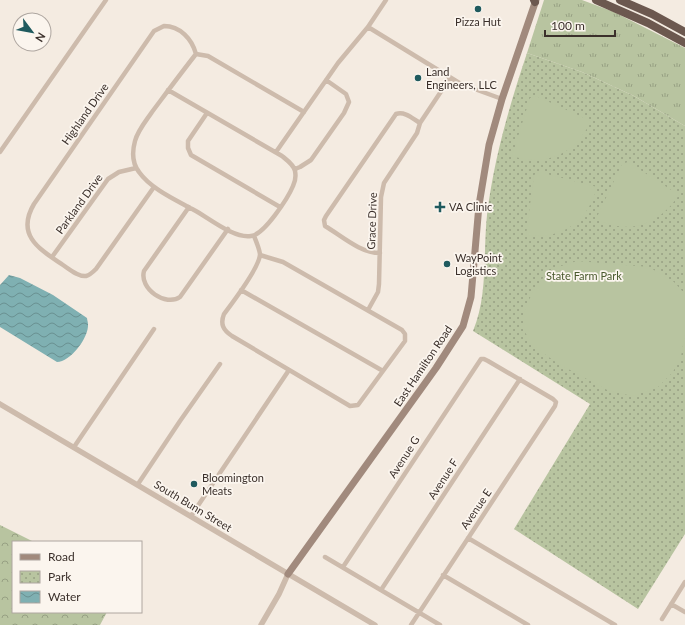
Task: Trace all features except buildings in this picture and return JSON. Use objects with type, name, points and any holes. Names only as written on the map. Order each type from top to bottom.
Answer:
[{"type":"highway","points":[[596,0],[648,23],[685,43]]},
{"type":"highway","points":[[620,0],[652,14],[685,32]]},
{"type":"main road","name":"East Hamilton Road","points":[[288,574],[436,368],[463,326],[471,297],[478,213],[489,145],[502,99],[535,1]]},
{"type":"street","points":[[0,152],[106,0]]},
{"type":"street","points":[[276,152],[326,80],[368,27],[386,0]]},
{"type":"street","name":"Highland Drive","points":[[52,257],[41,250],[33,242],[28,228],[28,218],[34,204],[149,38],[154,31],[164,26],[174,28],[187,36],[193,44],[196,54]]},
{"type":"street","points":[[368,27],[450,78],[472,89],[502,99]]},
{"type":"street","points":[[168,90],[276,152],[288,160],[294,169],[296,178],[294,184],[280,207],[262,231],[250,237],[228,230],[154,187],[146,180],[136,168],[132,153],[136,136],[168,90],[196,54],[208,56],[304,112]]},
{"type":"street","name":"Grace Drive","points":[[368,310],[378,292],[381,197],[384,183],[418,133],[420,123],[450,78]]},
{"type":"street","points":[[294,169],[311,160],[344,113],[349,102],[349,98],[346,94],[326,80]]},
{"type":"street","points":[[207,113],[188,141],[188,148],[191,155],[280,207]]},
{"type":"street","points":[[380,253],[373,253],[361,248],[326,226],[324,220],[396,114],[405,114],[420,123]]},
{"type":"street","name":"Parkland Drive","points":[[52,257],[108,178],[119,172],[136,168]]},
{"type":"street","points":[[52,257],[78,275],[85,276],[91,274],[154,187]]},
{"type":"street","points":[[189,207],[144,271],[144,284],[157,295],[170,301],[180,298],[228,230]]},
{"type":"street","points":[[254,236],[260,256],[254,271],[224,314],[222,326],[225,331],[232,336],[350,406],[356,406],[361,402],[383,372],[405,341],[406,336],[402,330],[283,262],[260,256]]},
{"type":"street","points":[[241,290],[383,372]]},
{"type":"street","points":[[74,447],[154,329]]},
{"type":"street","name":"Avenue G","points":[[343,567],[482,359],[488,360],[520,379]]},
{"type":"street","points":[[138,484],[180,420],[220,364]]},
{"type":"street","points":[[191,516],[289,370]]},
{"type":"street","name":"Avenue E","points":[[411,625],[555,406],[556,403],[553,399],[520,379]]},
{"type":"street","name":"Avenue F","points":[[381,590],[520,379]]},
{"type":"street","name":"South Bunn Street","points":[[0,404],[375,625]]},
{"type":"street","points":[[468,538],[615,625]]},
{"type":"street","points":[[325,557],[440,625]]},
{"type":"street","points":[[261,625],[279,594],[288,574]]},
{"type":"street","points":[[443,575],[528,625]]},
{"type":"street","points":[[662,619],[685,582]]},
{"type":"street","points":[[671,604],[685,612]]},
{"type":"green space","points":[[544,0],[582,0],[614,12],[685,48],[685,126],[634,96],[582,72],[527,53]]},
{"type":"green space","name":"State Farm Park","points":[[527,53],[582,72],[634,96],[685,126],[685,534],[638,609],[514,529],[590,404],[473,331],[478,318],[483,289],[487,215],[494,173],[508,113]]},
{"type":"green space","points":[[536,96],[591,121],[577,142],[559,155],[537,160],[512,156],[530,98]]},
{"type":"green space","points":[[628,162],[679,195],[671,206],[662,214],[642,225],[631,227],[620,226],[608,224],[596,219],[622,164]]},
{"type":"green space","points":[[539,172],[597,187],[587,210],[572,226],[551,235],[526,235],[534,175]]},
{"type":"green space","points":[[577,261],[649,267],[674,282],[684,293],[685,335],[681,356],[673,372],[658,387],[633,396],[609,391],[557,363],[532,345],[525,332],[524,312],[532,293],[543,278],[558,267]]},
{"type":"green space","points":[[0,525],[32,541],[12,541],[12,613],[106,613],[100,625],[0,625]]},
{"type":"water","points":[[9,275],[20,278],[53,295],[87,318],[88,324],[85,336],[73,354],[62,361],[57,362],[0,327],[0,285]]},
{"type":"place","name":"Pizza Hut","points":[[478,9]]},
{"type":"place","name":"Land Engineers, LLC","points":[[418,78]]},
{"type":"place","name":"VA Clinic","points":[[440,207]]},
{"type":"place","name":"WayPoint Logistics","points":[[447,264]]},
{"type":"place","name":"Bloomington Meats","points":[[194,484]]}]
